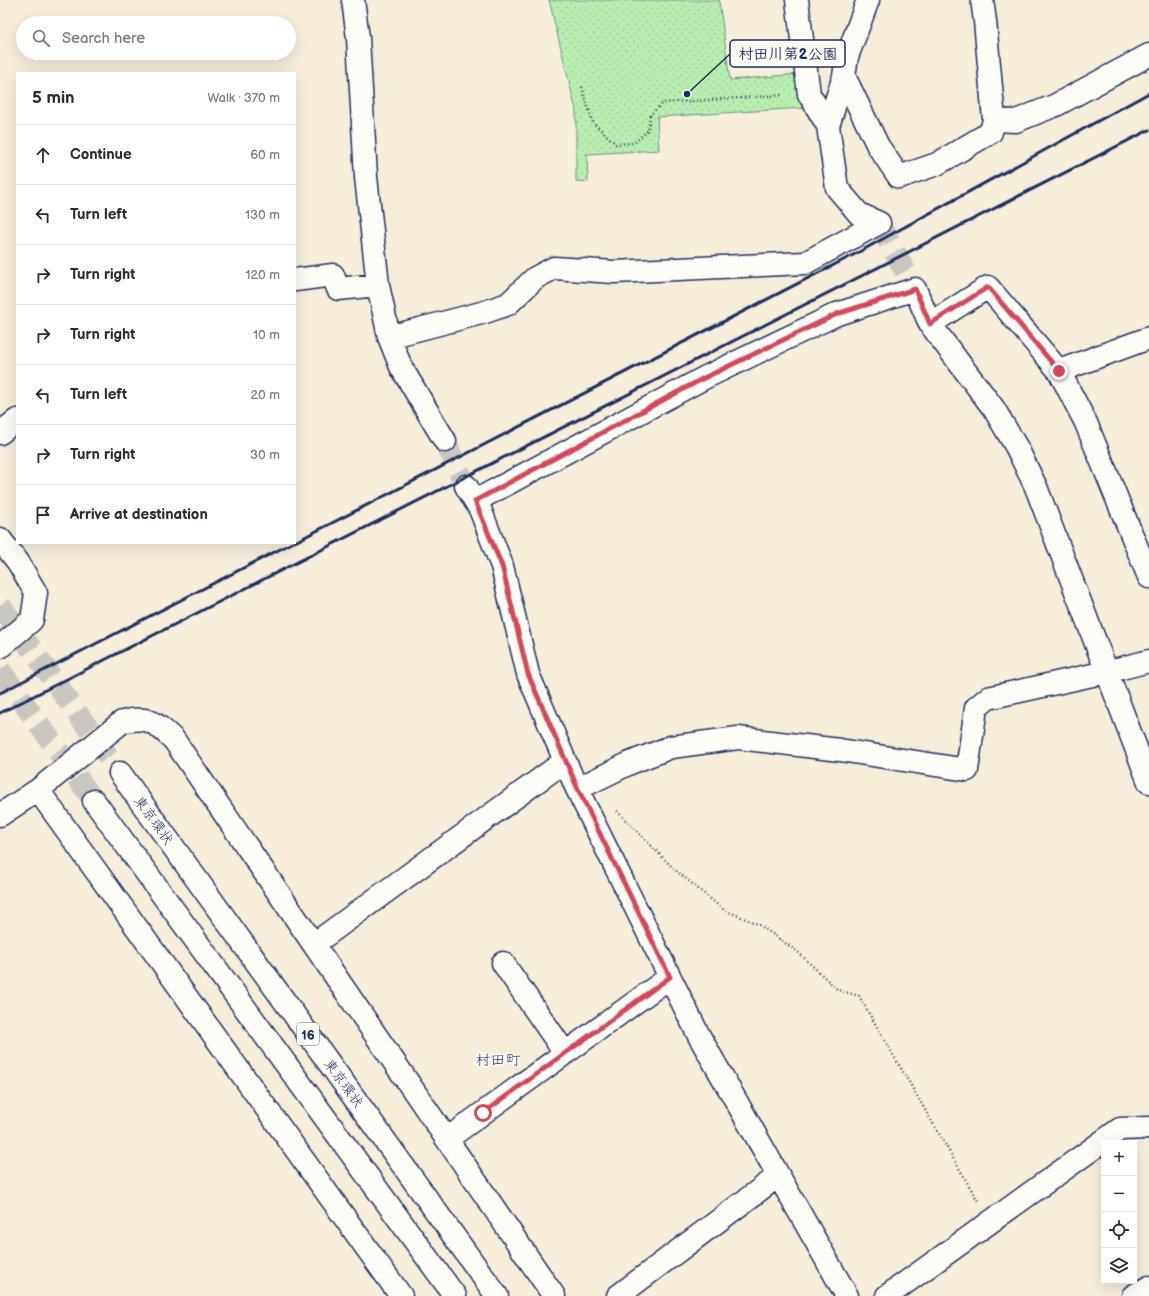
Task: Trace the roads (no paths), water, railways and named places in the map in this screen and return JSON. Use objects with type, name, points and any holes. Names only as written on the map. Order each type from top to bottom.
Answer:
[{"type":"main road","points":[[353,0],[358,38],[366,177],[378,285],[389,336],[401,367],[445,441]]},
{"type":"main road","points":[[389,336],[486,312],[508,304],[535,278],[554,268],[614,272],[805,263],[879,223],[859,214],[838,188],[828,126],[809,94],[797,0]]},
{"type":"main road","points":[[828,126],[844,76],[847,57],[868,0]]},
{"type":"main road","points":[[844,76],[878,146],[899,177],[938,164],[991,132],[994,120],[982,0]]},
{"type":"main road","points":[[994,120],[1016,121],[1056,105],[1149,55]]},
{"type":"main road","points":[[296,280],[333,275],[338,289],[378,285]]},
{"type":"main road","points":[[930,324],[988,287],[1059,371],[1086,423],[1149,576]]},
{"type":"main road","points":[[847,1296],[698,1034],[579,792],[528,674],[502,566],[471,494],[704,378],[837,314],[915,289],[930,324],[994,409],[1018,448],[1036,487],[1149,782]]},
{"type":"main road","points":[[1059,371],[1149,338]]},
{"type":"main road","points":[[0,432],[16,421]]},
{"type":"main road","points":[[0,539],[18,562],[36,593],[32,620],[0,647]]},
{"type":"main road","points":[[579,792],[630,763],[671,747],[738,738],[840,750],[967,770],[976,708],[988,698],[1149,661]]},
{"type":"main road","points":[[0,815],[38,790],[122,722],[136,718],[156,724],[174,740],[554,1296]]},
{"type":"main road","points":[[314,944],[565,761]]},
{"type":"main road","name":"東京環状","points":[[120,773],[497,1296]]},
{"type":"main road","points":[[38,790],[402,1296]]},
{"type":"main road","name":"16","points":[[94,801],[455,1296]]},
{"type":"main road","points":[[503,963],[565,1053]]},
{"type":"main road","points":[[447,1139],[670,977]]},
{"type":"main road","points":[[887,1296],[1120,1129],[1149,1128]]},
{"type":"main road","points":[[618,1296],[778,1176]]},
{"type":"main road","points":[[1133,1296],[1149,1287]]},
{"type":"tunnel","points":[[879,223],[915,289]]},
{"type":"tunnel","points":[[445,441],[466,486]]},
{"type":"tunnel","points":[[0,605],[120,773]]},
{"type":"tunnel","points":[[0,670],[94,801]]},
{"type":"railway","points":[[296,541],[859,252],[1149,93]]},
{"type":"railway","points":[[0,713],[1149,130]]},
{"type":"railway","points":[[0,693],[290,544]]},
{"type":"place","name":"村田川第2公園","points":[[687,94]]},
{"type":"district","name":"村田町","points":[[498,1060]]}]
